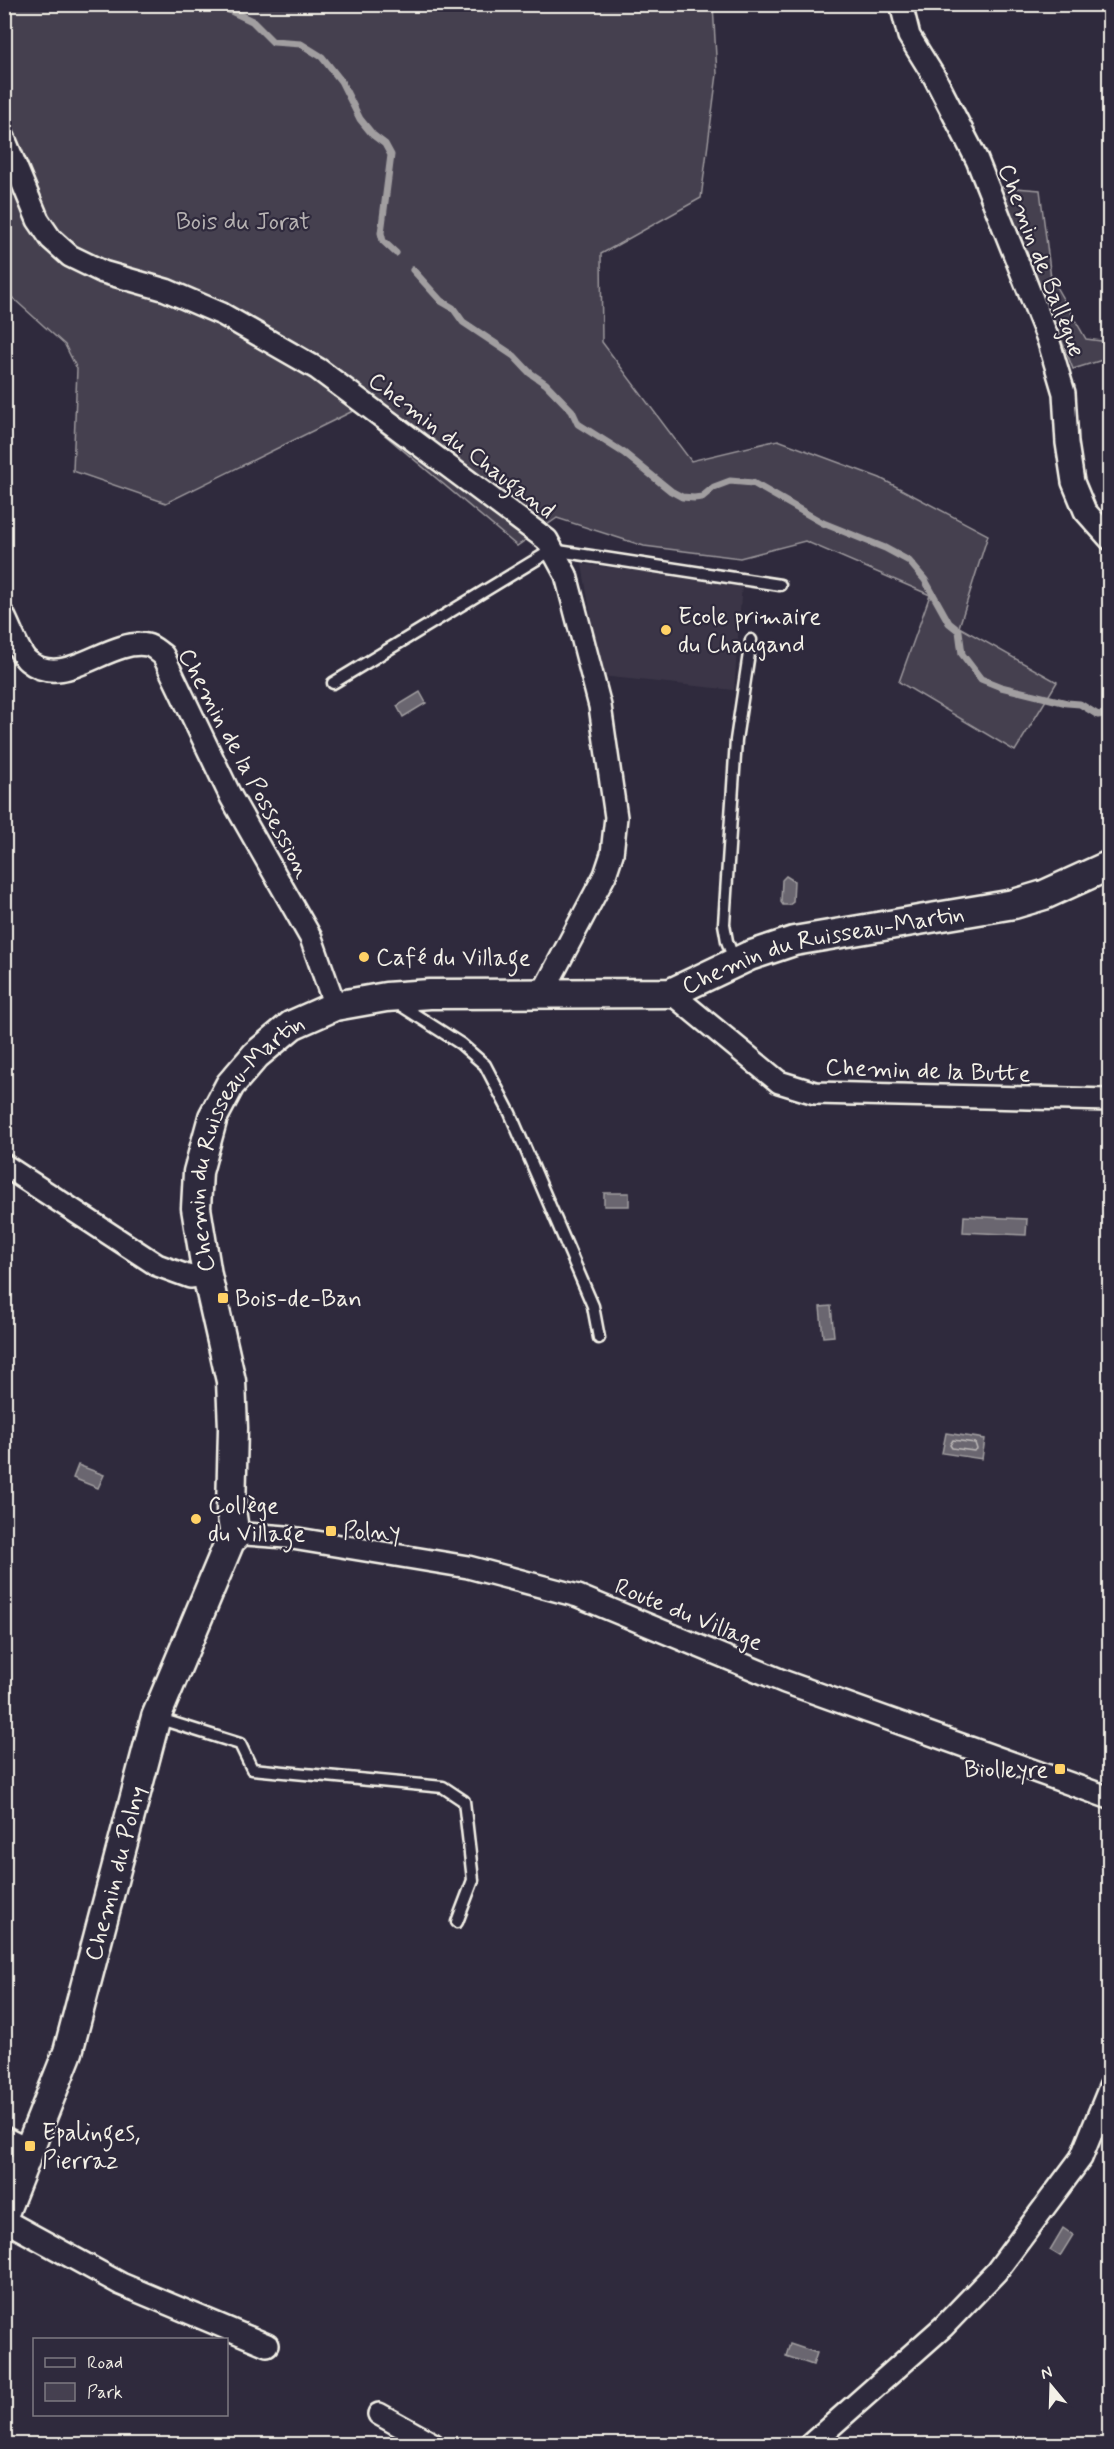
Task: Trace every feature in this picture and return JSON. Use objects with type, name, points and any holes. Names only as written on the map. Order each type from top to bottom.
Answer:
[{"type":"street","name":"Chemin de Ballègue","points":[[901,4],[909,36],[935,78],[977,160],[1044,329],[1064,393],[1067,443],[1073,482],[1085,511],[1110,539]]},
{"type":"street","name":"Chemin du Chaugand","points":[[4,138],[38,219],[51,239],[70,256],[103,272],[166,290],[222,314],[318,369],[547,540],[566,575],[600,706],[616,817],[612,854],[605,875],[542,994]]},
{"type":"street","name":"Chemin de la Possession","points":[[4,616],[26,660],[42,670],[62,670],[132,644],[150,645],[163,655],[231,797],[311,938],[335,1006]]},
{"type":"street","name":"Chemin du Ruisseau-Martin","points":[[235,1536],[231,1510],[233,1428],[231,1381],[207,1275],[196,1208],[198,1172],[213,1118],[230,1085],[256,1055],[292,1025],[335,1006],[386,996],[671,993],[735,962],[794,941],[1014,904],[1044,895],[1110,865]]},
{"type":"street","name":"Chemin de la Butte","points":[[671,993],[779,1082],[815,1093],[1110,1100]]},
{"type":"street","points":[[4,1165],[157,1265],[190,1276],[207,1275]]},
{"type":"street","name":"Route du Village","points":[[235,1536],[245,1534],[285,1537],[468,1567],[578,1596],[785,1682],[1110,1798]]},
{"type":"street","name":"Chemin du Polny","points":[[4,2213],[16,2144],[68,2052],[156,1717],[230,1541],[235,1536]]},
{"type":"street","points":[[811,2445],[943,2327],[996,2272],[1081,2158],[1110,2087]]},
{"type":"street","points":[[4,2220],[121,2284],[267,2345]]},
{"type":"street","points":[[379,2414],[433,2445]]},
{"type":"lane","points":[[333,683],[552,550],[780,585]]},
{"type":"lane","points":[[735,962],[727,941],[724,924],[736,740],[751,640]]},
{"type":"lane","points":[[386,996],[461,1044],[485,1065],[510,1113],[593,1306],[600,1338]]},
{"type":"lane","points":[[156,1717],[240,1744],[252,1769],[443,1787],[464,1802],[473,1880],[457,1922]]},
{"type":"shaded area","name":"Ecole primaire du Chaugand","points":[[582,564],[742,584],[734,690],[601,676]]},
{"type":"green space","name":"Bois du Jorat","points":[[5,5],[713,5],[717,74],[701,198],[601,254],[602,342],[691,461],[778,440],[880,478],[988,535],[959,627],[1057,682],[1015,751],[899,682],[930,595],[805,541],[740,558],[644,546],[557,518],[517,546],[355,410],[166,503],[73,471],[77,369],[65,345],[5,291]]},
{"type":"green space","points":[[1001,187],[1040,190],[1051,278],[1086,339],[1109,342],[1109,358],[1073,369]]},
{"type":"water","points":[[420,692],[426,703],[403,717],[397,706]]},
{"type":"water","points":[[786,876],[794,881],[793,902],[783,905],[781,902],[782,880]]},
{"type":"water","points":[[604,1193],[629,1193],[629,1206],[604,1206]]},
{"type":"water","points":[[964,1216],[1027,1219],[1026,1235],[963,1232]]},
{"type":"water","points":[[831,1306],[834,1336],[823,1337],[820,1307]]},
{"type":"water","points":[[946,1433],[985,1439],[982,1459],[942,1453]]},
{"type":"water","points":[[78,1465],[104,1475],[98,1488],[73,1478]]},
{"type":"water","points":[[1063,2228],[1073,2235],[1060,2256],[1050,2250]]},
{"type":"water","points":[[790,2344],[817,2353],[813,2365],[786,2356]]},
{"type":"waterway","points":[[225,4],[229,10],[252,21],[273,42],[301,44],[322,57],[341,81],[360,119],[373,135],[385,144],[391,155],[381,233],[383,241],[396,253]]},
{"type":"waterway","points":[[413,270],[441,301],[453,308],[463,322],[514,356],[530,373],[546,384],[572,411],[578,424],[624,453],[671,491],[682,497],[694,498],[702,497],[714,487],[730,481],[753,483],[823,523],[885,548],[909,561],[925,580],[949,623],[959,631],[962,654],[981,679],[1001,687],[1080,704],[1098,715],[1110,713]]},
{"type":"place","name":"Ecole primaire du Chaugand","points":[[666,630]]},
{"type":"place","name":"Café du Village","points":[[364,957]]},
{"type":"place","name":"Bois-de-Ban","points":[[223,1298]]},
{"type":"place","name":"Collège du Village","points":[[196,1519]]},
{"type":"place","name":"Polny","points":[[331,1531]]},
{"type":"place","name":"Biolleyre","points":[[1060,1769]]},
{"type":"place","name":"Epalinges, Pierraz","points":[[30,2146]]}]
